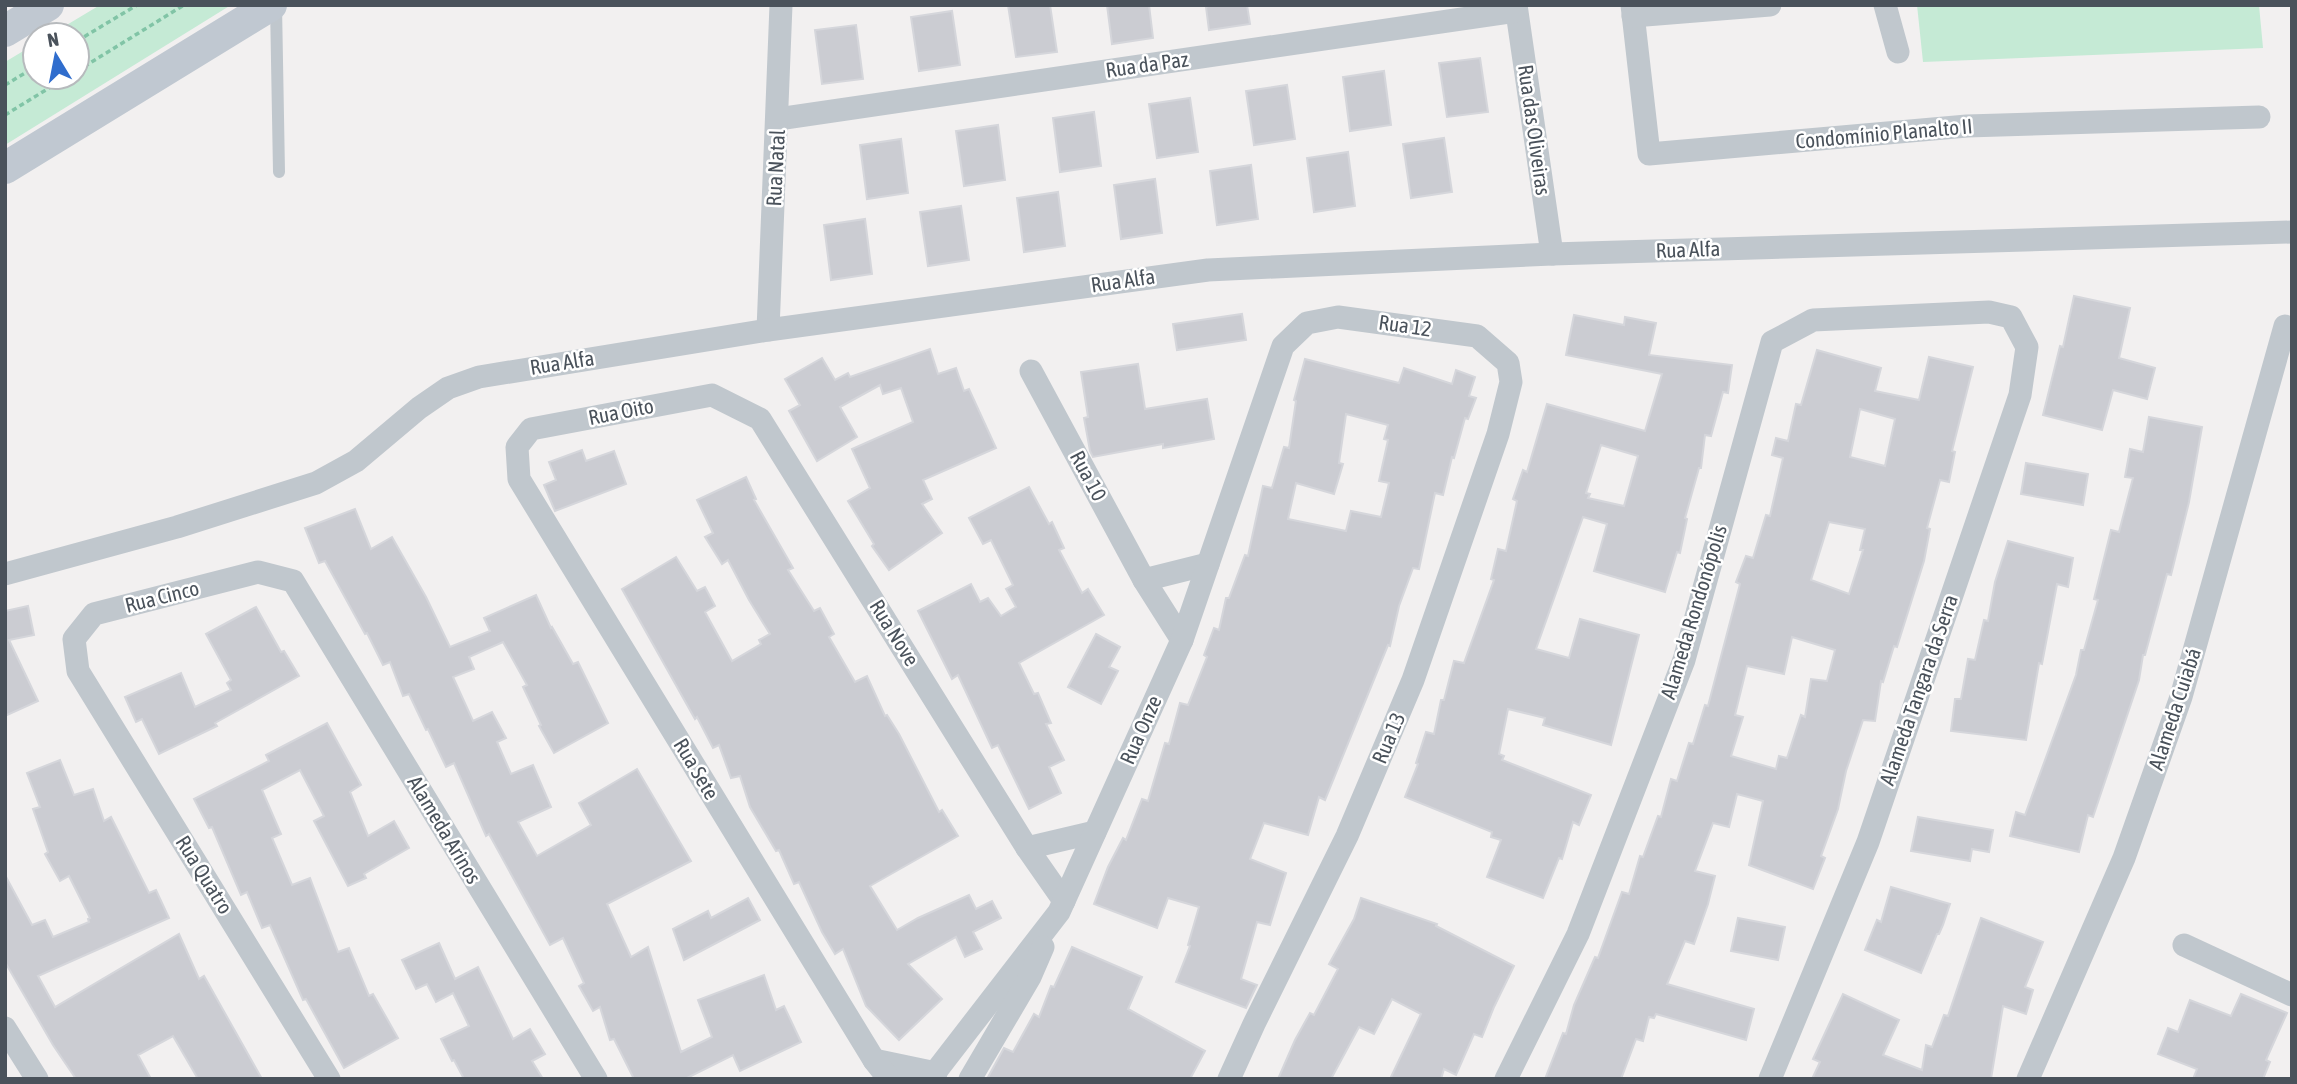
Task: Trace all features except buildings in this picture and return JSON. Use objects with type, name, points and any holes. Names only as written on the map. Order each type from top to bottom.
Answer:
[{"type":"main road","points":[[5,31],[48,5]]},
{"type":"main road","points":[[5,168],[274,5]]},
{"type":"street","name":"Rua Natal","points":[[768,330],[781,5]]},
{"type":"street","name":"Condomínio Planalto II","points":[[1770,5],[1633,10],[1649,154],[1967,126],[2259,117]]},
{"type":"street","points":[[1885,5],[1898,52]]},
{"type":"street","name":"Rua da Paz","points":[[778,119],[1516,8]]},
{"type":"street","name":"Rua das Oliveiras","points":[[1516,8],[1552,254]]},
{"type":"street","name":"Rua Alfa","points":[[5,574],[177,527],[316,484],[356,461],[419,408],[448,388],[479,377],[768,330],[1208,270],[1552,254],[2292,232]]},
{"type":"street","name":"Alameda Rondonópolis","points":[[1506,1079],[1578,934],[1684,660],[1772,342],[1813,320],[1989,312]]},
{"type":"street","name":"Alameda Tangara da Serra","points":[[1770,1079],[1868,842],[2020,395],[2027,347],[2011,317],[1989,312]]},
{"type":"street","name":"Rua 12","points":[[1283,346],[1307,323],[1339,317],[1477,336],[1508,363],[1511,382]]},
{"type":"street","name":"Alameda Cuiabá","points":[[2028,1079],[2124,858],[2181,697],[2285,326]]},
{"type":"street","name":"Rua Onze","points":[[933,1076],[1061,906],[1182,640],[1283,346]]},
{"type":"street","name":"Rua 10","points":[[1031,371],[1144,580],[1182,640]]},
{"type":"street","name":"Rua 13","points":[[1229,1079],[1348,836],[1413,680],[1498,434],[1511,382]]},
{"type":"street","name":"Rua Oito","points":[[519,479],[517,447],[531,429],[712,395],[760,419]]},
{"type":"street","name":"Rua Nove","points":[[760,419],[1061,906]]},
{"type":"street","name":"Rua Sete","points":[[519,479],[874,1060],[889,1079]]},
{"type":"street","points":[[1144,580],[1208,564]]},
{"type":"street","name":"Rua Cinco","points":[[78,671],[74,639],[94,614],[258,572],[293,582]]},
{"type":"street","name":"Alameda Arinos","points":[[293,582],[596,1079]]},
{"type":"street","name":"Rua Quatro","points":[[78,671],[329,1079]]},
{"type":"street","points":[[1027,848],[1094,832]]},
{"type":"street","points":[[970,1079],[1030,977],[1061,906]]},
{"type":"street","points":[[2184,945],[2292,995]]},
{"type":"street","points":[[5,1028],[37,1079]]},
{"type":"street","points":[[874,1060],[933,1076]]},
{"type":"lane","points":[[274,5],[279,172]]},
{"type":"path","points":[[91,33],[137,5]]},
{"type":"path","points":[[91,62],[184,5]]},
{"type":"path","points":[[5,85],[21,75]]},
{"type":"path","points":[[5,115],[44,91]]},
{"type":"green space","points":[[100,5],[231,5],[5,145],[5,62],[21,52],[21,91],[91,91],[91,21],[73,21]]},
{"type":"green space","points":[[1917,5],[2259,5],[2263,48],[1923,62]]}]
